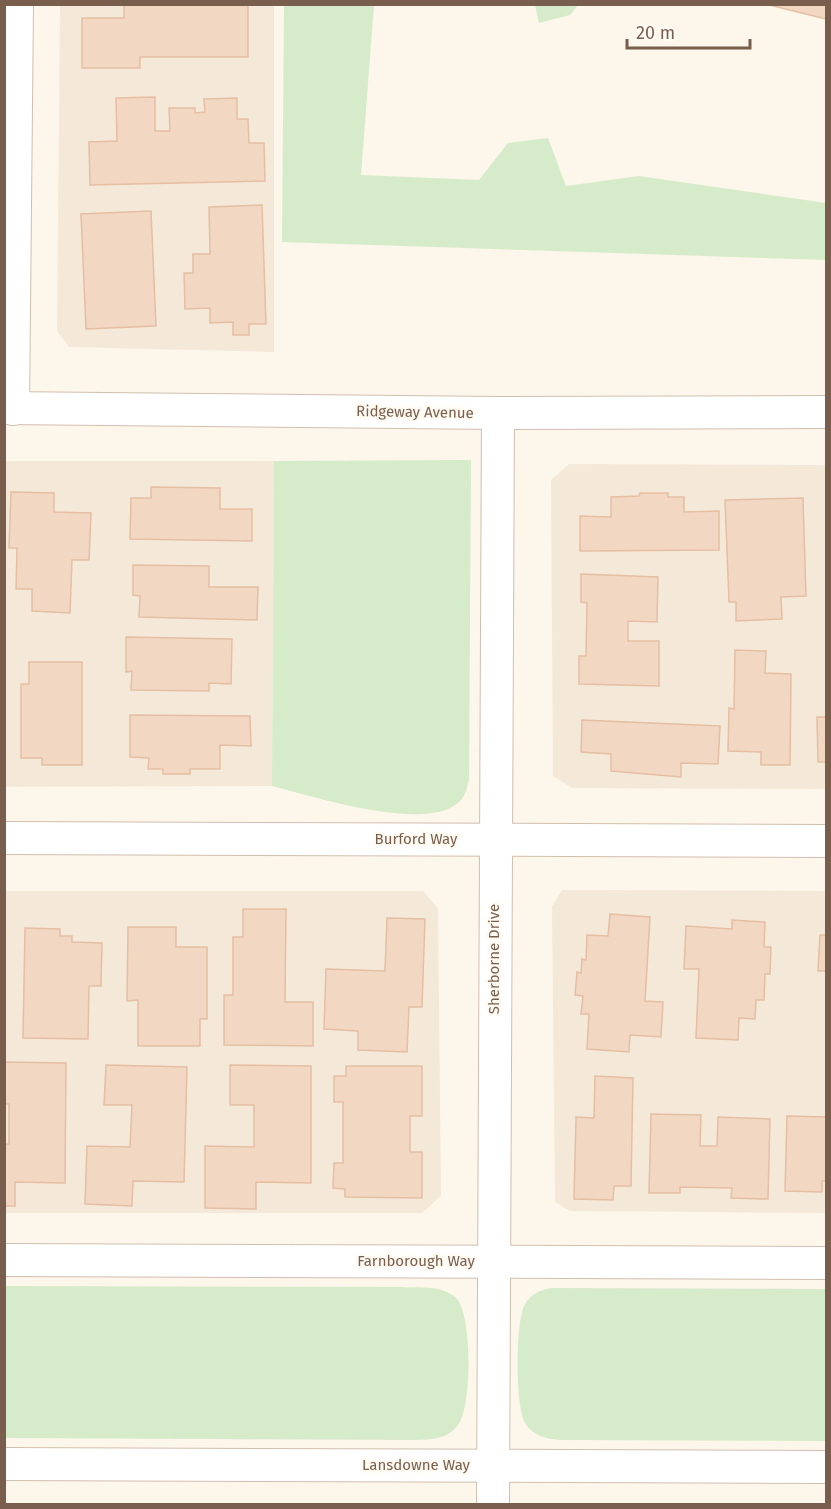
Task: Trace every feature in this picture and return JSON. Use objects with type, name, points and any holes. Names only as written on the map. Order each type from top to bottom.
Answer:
[{"type":"street","points":[[9,409],[10,144],[16,4]]},
{"type":"street","name":"Ridgeway Avenue","points":[[9,409],[826,412]]},
{"type":"street","name":"Sherborne Drive","points":[[493,1504],[498,412]]},
{"type":"street","name":"Burford Way","points":[[4,838],[826,840]]},
{"type":"street","name":"Farnborough Way","points":[[4,1260],[826,1263]]},
{"type":"street","name":"Lansdowne Way","points":[[4,1464],[826,1467]]},
{"type":"shaded area","points":[[60,5],[274,5],[274,352],[69,347],[57,331]]},
{"type":"shaded area","points":[[4,461],[274,461],[272,786],[5,787]]},
{"type":"shaded area","points":[[569,464],[826,465],[826,789],[572,788],[553,776],[551,480]]},
{"type":"shaded area","points":[[562,890],[826,891],[826,1213],[570,1211],[555,1202],[552,906]]},
{"type":"shaded area","points":[[5,891],[423,891],[438,908],[441,1196],[422,1213],[5,1213]]},
{"type":"green space","points":[[535,4],[578,5],[570,15],[539,23]]},
{"type":"green space","points":[[284,5],[374,5],[361,175],[479,180],[508,143],[548,138],[566,186],[639,176],[826,203],[826,260],[282,242]]},
{"type":"green space","points":[[471,460],[469,780],[464,796],[445,810],[423,814],[397,813],[341,804],[272,786],[274,461]]},
{"type":"green space","points":[[5,1286],[402,1287],[443,1291],[455,1297],[461,1306],[468,1339],[468,1381],[463,1415],[458,1425],[450,1433],[440,1437],[417,1440],[5,1438]]},
{"type":"green space","points":[[552,1288],[826,1289],[826,1441],[561,1440],[536,1434],[525,1423],[519,1400],[519,1327],[525,1304],[530,1297]]},
{"type":"building","points":[[124,4],[248,4],[248,57],[140,57],[140,68],[82,68],[82,18],[124,18]]},
{"type":"building","points":[[773,4],[826,4],[826,19],[773,6]]},
{"type":"building","points":[[155,97],[155,131],[170,131],[169,108],[195,108],[195,113],[205,112],[204,99],[237,98],[237,119],[248,119],[249,143],[264,143],[265,181],[90,185],[89,142],[117,141],[116,98]]},
{"type":"building","points":[[262,205],[266,324],[249,324],[249,335],[233,335],[233,322],[210,323],[210,308],[185,309],[184,273],[193,273],[193,254],[210,254],[209,207]]},
{"type":"building","points":[[151,211],[156,326],[86,329],[81,214]]},
{"type":"building","points":[[151,487],[220,488],[220,509],[252,509],[252,541],[130,539],[131,498],[151,498]]},
{"type":"building","points":[[11,492],[54,493],[54,512],[91,513],[89,560],[72,560],[70,613],[32,611],[32,589],[16,589],[17,548],[9,548]]},
{"type":"building","points":[[640,493],[668,493],[668,497],[684,497],[684,512],[719,511],[719,550],[580,551],[580,516],[611,517],[611,497],[639,496]]},
{"type":"building","points":[[803,498],[806,596],[781,597],[782,619],[736,621],[736,602],[729,602],[725,500]]},
{"type":"building","points":[[133,565],[209,566],[209,587],[258,587],[257,620],[139,617],[140,596],[133,595]]},
{"type":"building","points":[[581,574],[658,577],[657,622],[628,621],[628,641],[659,641],[659,686],[579,684],[579,656],[586,656],[587,603],[581,602]]},
{"type":"building","points":[[126,637],[232,639],[231,684],[209,683],[209,691],[131,690],[132,671],[126,672]]},
{"type":"building","points":[[735,650],[766,651],[765,673],[791,674],[790,765],[761,765],[761,752],[728,751],[729,708],[734,709]]},
{"type":"building","points":[[29,662],[82,662],[82,765],[42,765],[42,758],[21,758],[21,684],[29,684]]},
{"type":"building","points":[[130,715],[250,716],[251,746],[220,745],[220,769],[190,769],[190,774],[163,774],[163,769],[148,769],[149,758],[130,757]]},
{"type":"building","points":[[817,717],[826,717],[826,762],[818,762]]},
{"type":"building","points":[[582,720],[720,726],[718,764],[681,763],[681,777],[611,771],[611,754],[581,752]]},
{"type":"building","points":[[243,909],[286,909],[285,1002],[313,1002],[313,1046],[224,1045],[224,995],[233,995],[233,937],[243,937]]},
{"type":"building","points":[[610,914],[650,917],[645,1001],[663,1002],[661,1037],[630,1035],[629,1052],[587,1049],[589,1014],[581,1014],[583,996],[575,995],[577,972],[581,973],[582,959],[586,960],[587,935],[608,936]]},
{"type":"building","points":[[387,918],[425,919],[422,1007],[409,1007],[407,1052],[358,1050],[358,1031],[324,1029],[326,969],[385,971]]},
{"type":"building","points":[[732,920],[765,922],[764,947],[771,947],[770,974],[765,974],[764,1000],[756,1000],[755,1019],[739,1018],[738,1040],[696,1038],[699,969],[684,969],[686,926],[732,929]]},
{"type":"building","points":[[128,927],[176,927],[176,947],[207,947],[207,1019],[200,1019],[200,1046],[138,1046],[138,1000],[127,1001]]},
{"type":"building","points":[[25,928],[60,929],[60,936],[72,936],[72,942],[102,943],[101,986],[89,986],[88,1039],[23,1038]]},
{"type":"building","points":[[820,935],[826,935],[826,971],[818,971]]},
{"type":"building","points":[[4,1062],[66,1063],[65,1183],[15,1182],[15,1206],[4,1206],[4,1144],[9,1144],[9,1104],[4,1104]]},
{"type":"building","points":[[106,1065],[187,1067],[184,1182],[133,1181],[132,1206],[85,1204],[87,1146],[130,1147],[132,1105],[104,1105]]},
{"type":"building","points":[[230,1065],[311,1066],[311,1183],[256,1182],[256,1209],[205,1208],[205,1146],[254,1147],[254,1105],[230,1105]]},
{"type":"building","points":[[346,1066],[422,1066],[422,1116],[410,1116],[410,1152],[422,1152],[422,1198],[345,1197],[345,1189],[333,1188],[334,1163],[343,1163],[343,1102],[334,1102],[334,1076],[346,1076]]},
{"type":"building","points":[[595,1076],[633,1078],[631,1186],[614,1186],[613,1200],[574,1199],[576,1117],[594,1118]]},
{"type":"building","points":[[651,1114],[701,1115],[700,1146],[717,1146],[718,1117],[770,1119],[768,1199],[731,1198],[732,1188],[680,1187],[680,1193],[649,1193]]},
{"type":"building","points":[[787,1116],[826,1117],[826,1181],[822,1181],[822,1192],[785,1191]]}]
